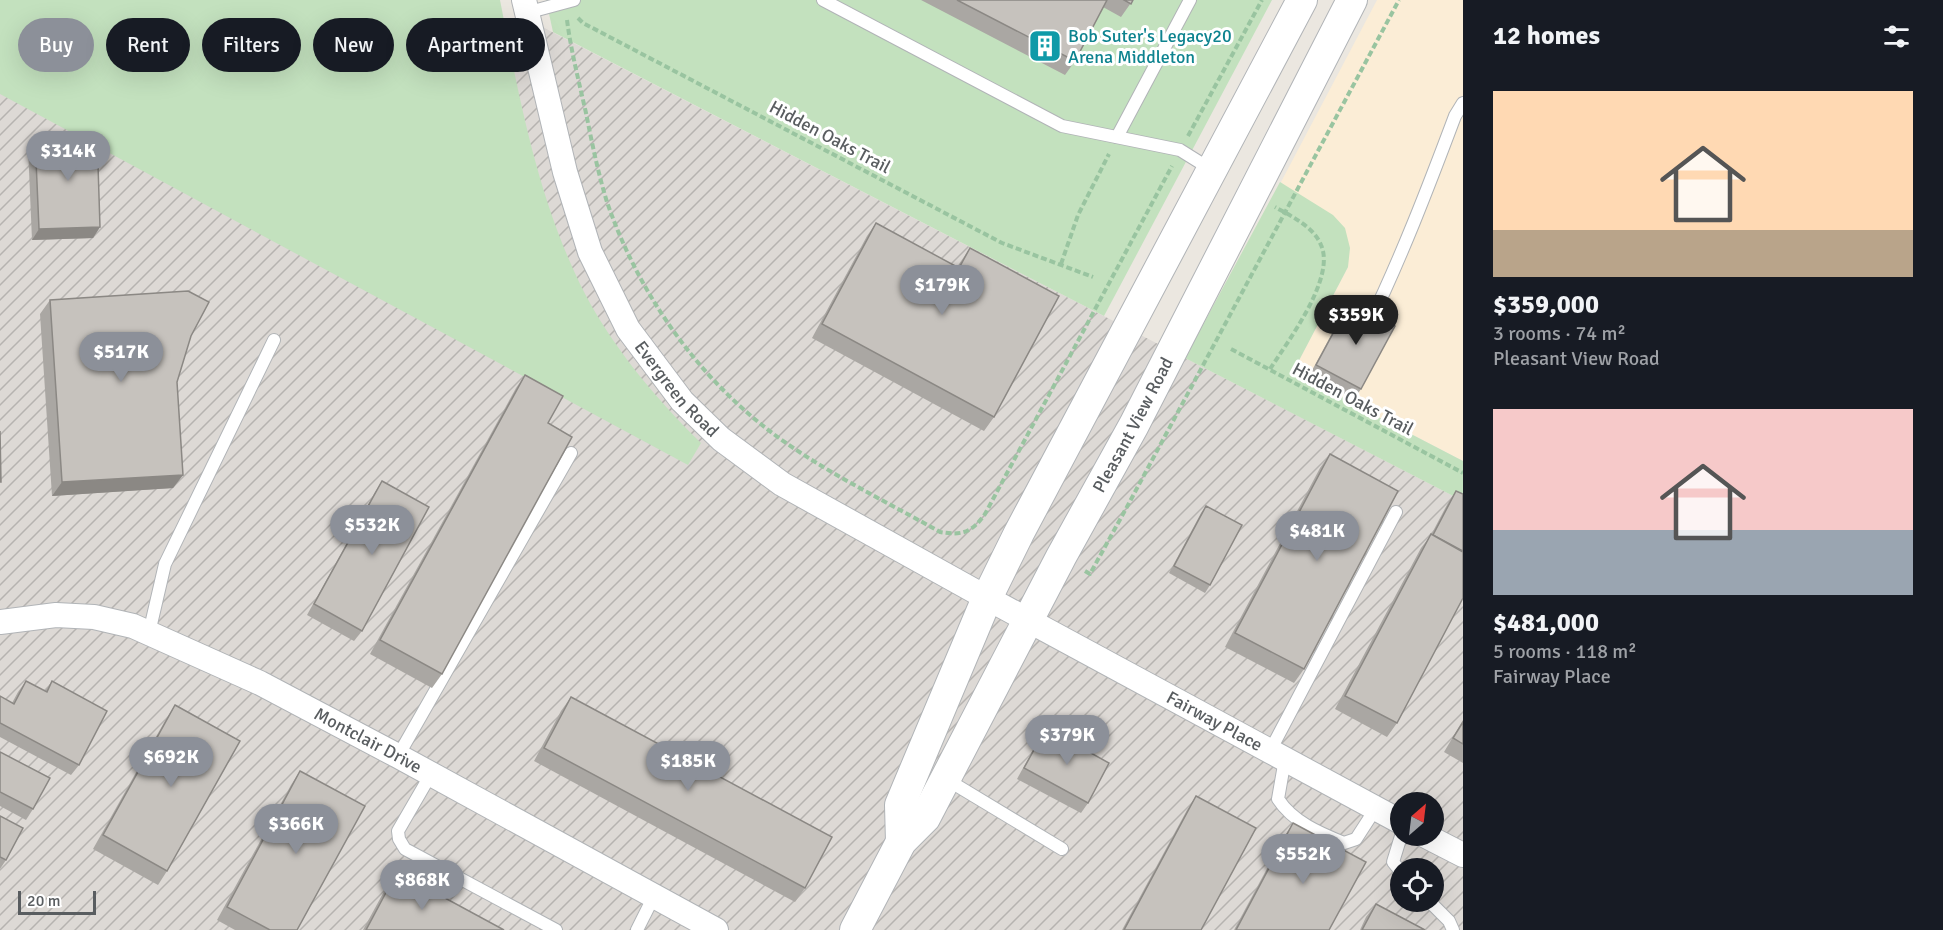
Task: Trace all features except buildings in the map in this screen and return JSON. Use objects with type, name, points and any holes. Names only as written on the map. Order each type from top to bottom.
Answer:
[{"type":"street","name":"Pleasant View Road","points":[[901,842],[900,805],[987,598],[1019,533],[1302,0]]},
{"type":"street","name":"Pleasant View Road","points":[[855,930],[901,842],[925,818],[1028,620],[1139,415],[1352,0]]},
{"type":"street","name":"Evergreen Road","points":[[525,6],[565,172],[590,252],[628,329],[682,401],[721,439],[782,484],[1028,620]]},
{"type":"street","name":"Montclair Drive","points":[[0,622],[56,615],[94,617],[133,626],[150,633],[260,683],[716,930]]},
{"type":"street","name":"Fairway Place","points":[[1028,620],[1390,816]]},
{"type":"street","points":[[1444,845],[1463,855]]},
{"type":"lane","points":[[823,0],[1062,126],[1180,150],[1212,170]]},
{"type":"lane","points":[[1118,137],[1190,0]]},
{"type":"lane","points":[[525,6],[569,2]]},
{"type":"lane","points":[[1368,326],[1391,280],[1455,116],[1463,103]]},
{"type":"lane","points":[[150,633],[165,564],[273,340]]},
{"type":"lane","points":[[398,756],[571,453]]},
{"type":"lane","points":[[1376,808],[1356,839],[1344,843],[1323,835],[1287,812],[1278,799],[1277,755],[1396,512]]},
{"type":"lane","points":[[431,774],[398,831],[399,839],[405,849],[556,930]]},
{"type":"lane","points":[[945,778],[1062,849]]},
{"type":"lane","points":[[638,930],[654,896]]},
{"type":"lane","points":[[1440,912],[1449,921],[1453,930]]},
{"type":"path","points":[[569,2],[572,55],[607,201],[633,262],[663,316],[713,379],[745,411],[778,438],[940,532],[954,534],[966,532],[976,526],[985,514],[1262,0]]},
{"type":"path","name":"Hidden Oaks Trail","points":[[569,2],[583,23],[1002,243],[1093,277]]},
{"type":"path","points":[[1061,264],[1077,215],[1118,137]]},
{"type":"path","points":[[1252,193],[1298,221],[1313,233],[1321,244],[1325,260],[1315,297],[1270,369]]},
{"type":"path","name":"Hidden Oaks Trail","points":[[1231,349],[1463,473]]},
{"type":"shaded area","points":[[1377,0],[1463,0],[1463,461],[1294,370],[1348,267],[1281,182]]},
{"type":"shaded area","points":[[545,28],[1463,501],[1463,930],[0,930],[0,58],[18,64],[18,72],[39,72],[442,215],[504,72],[545,72]]},
{"type":"green space","points":[[0,0],[500,0],[503,18],[406,18],[406,72],[514,72],[541,181],[552,216],[580,284],[605,327],[634,368],[666,407],[701,443],[688,465],[0,94]]},
{"type":"green space","points":[[546,0],[1272,0],[1104,316],[553,32]]},
{"type":"green space","points":[[1280,182],[1333,215],[1345,228],[1350,248],[1348,267],[1294,370],[1463,461],[1463,501],[1185,358]]},
{"type":"place","name":"Bob Suter's Legacy20 Arena Middleton","points":[[1045,46]]}]
